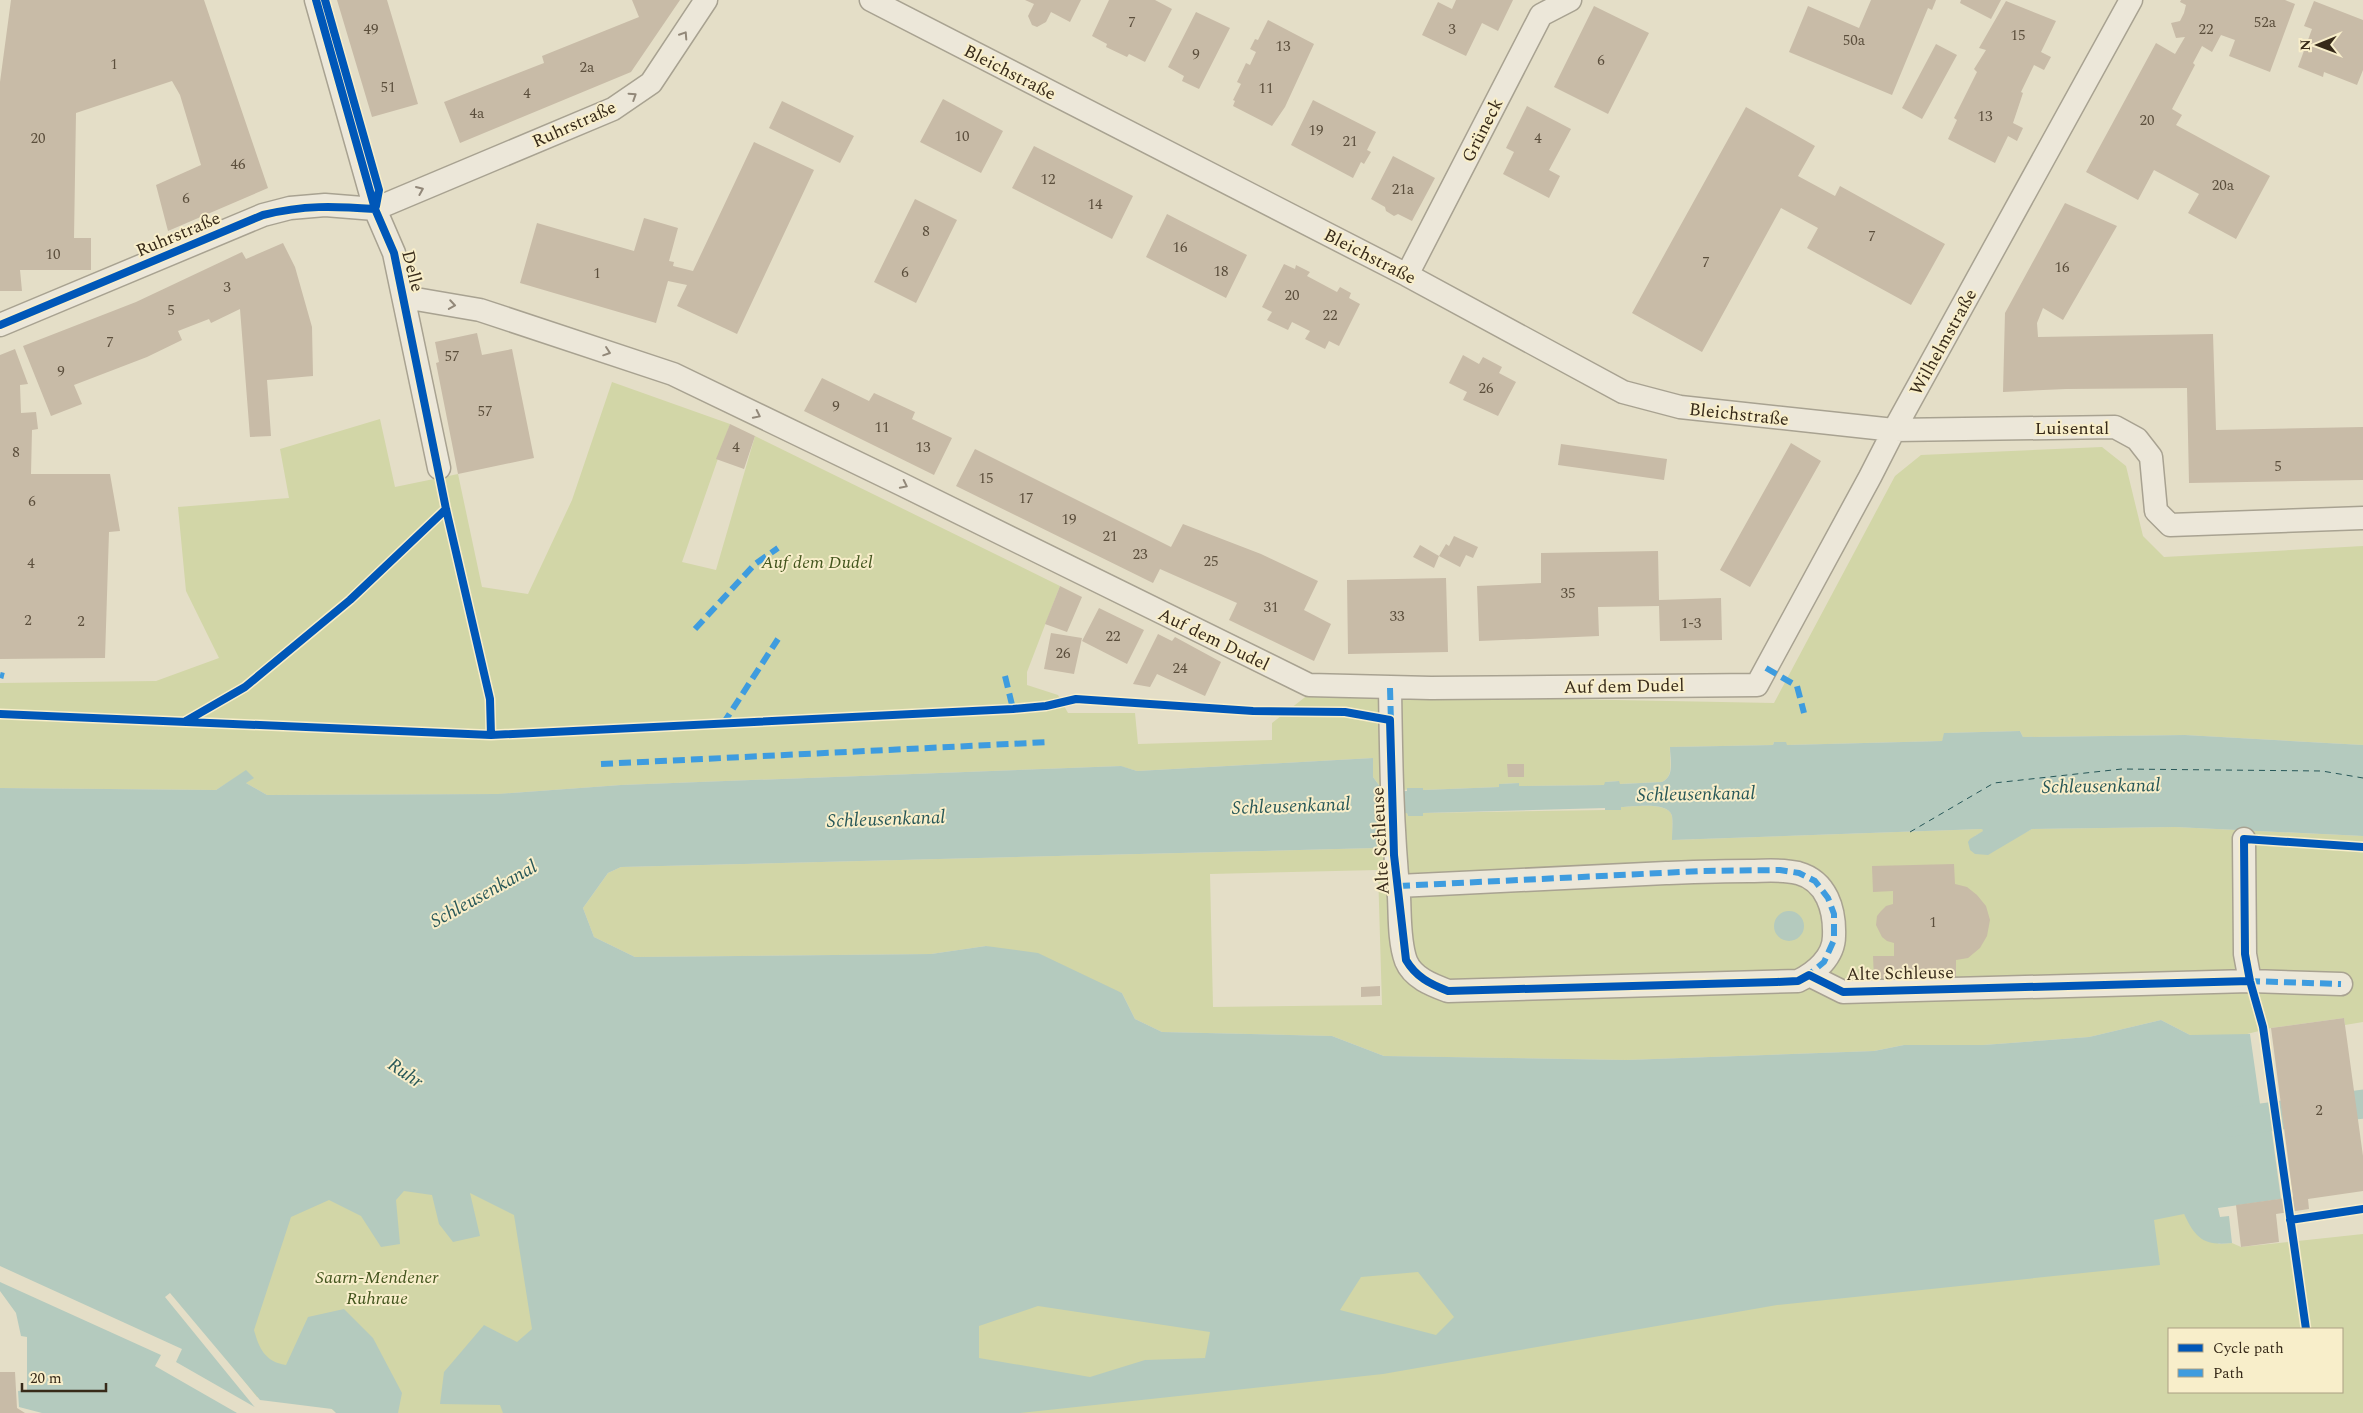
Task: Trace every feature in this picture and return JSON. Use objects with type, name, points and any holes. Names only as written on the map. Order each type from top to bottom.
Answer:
[{"type":"street","name":"Delle","points":[[316,0],[375,209],[394,253],[439,468]]},
{"type":"street","name":"Ruhrstraße","points":[[0,325],[263,215],[290,208],[325,205],[375,209],[613,109],[637,94],[661,70],[706,0]]},
{"type":"street","name":"Bleichstraße","points":[[871,0],[1407,275],[1630,394],[1680,408],[1894,430]]},
{"type":"street","name":"Grüneck","points":[[1407,275],[1541,15],[1570,0]]},
{"type":"street","name":"Wilhelmstraße","points":[[1757,685],[1894,430],[2131,0]]},
{"type":"street","name":"Auf dem Dudel","points":[[404,297],[480,310],[673,374],[1309,685],[1390,688],[1757,685]]},
{"type":"street","name":"Luisental","points":[[1894,430],[2115,427],[2137,439],[2151,457],[2156,511],[2170,525],[2363,518]]},
{"type":"street","name":"Alte Schleuse","points":[[1390,688],[1392,819],[1398,886],[1409,965],[1428,984],[1448,991],[1798,981],[1809,975],[1824,962],[1834,940],[1834,914],[1828,898],[1814,882],[1799,873],[1780,870],[1398,886]]},
{"type":"street","points":[[2244,839],[2245,954],[2250,981]]},
{"type":"street","name":"Alte Schleuse","points":[[1809,975],[1843,992],[2250,981],[2342,984]]},
{"type":"green space","points":[[612,382],[730,424],[682,562],[716,570],[755,436],[1060,586],[1027,672],[1027,685],[1058,695],[1068,713],[1135,713],[1138,744],[1272,740],[1272,723],[1309,694],[1774,703],[1895,476],[1921,455],[2102,447],[2126,466],[2143,536],[2164,557],[2363,546],[2363,745],[2185,735],[2023,737],[2020,731],[1945,733],[1942,741],[1787,745],[1774,742],[1773,745],[1670,747],[1670,772],[1669,776],[1662,782],[1619,784],[1619,781],[1605,782],[1605,785],[1519,786],[1519,783],[1500,784],[1499,787],[1423,790],[1423,788],[1384,792],[1373,777],[1373,758],[1137,771],[1120,766],[621,785],[499,794],[267,795],[246,783],[246,771],[216,790],[0,788],[0,683],[156,681],[219,658],[186,591],[178,507],[289,498],[280,449],[380,419],[395,487],[458,474],[482,587],[528,594],[572,500]]},
{"type":"green space","points":[[1641,806],[1664,808],[1672,816],[1673,840],[1982,829],[1984,831],[1975,836],[2013,839],[2032,829],[2175,827],[2363,836],[2363,1022],[2345,1025],[2344,1018],[2271,1028],[2243,1035],[2190,1035],[2161,1020],[2089,1037],[1983,1045],[1904,1045],[1874,1051],[1626,1060],[1384,1056],[1332,1036],[1162,1032],[1135,1019],[1122,993],[986,946],[931,954],[635,957],[594,937],[583,908],[608,873],[621,867],[1377,848],[1377,822],[1385,814],[1407,813],[1408,816],[1423,816],[1422,813],[1605,810]],"holes":[[[1378,870],[1382,1005],[1213,1007],[1210,874]]]},
{"type":"green space","name":"Saarn-Mendener Ruhraue","points":[[197,1157],[2184,1214],[2219,1244],[2232,1243],[2241,1247],[2363,1234],[2363,1413],[337,1413],[316,1397],[257,1397],[162,1277]]},
{"type":"water","points":[[2020,731],[2023,737],[2185,735],[2363,745],[2363,836],[2175,827],[2032,829],[1988,855],[1975,854],[1970,850],[1968,842],[1983,831],[1982,829],[1672,840],[1672,816],[1669,811],[1658,807],[1621,807],[1621,810],[1605,810],[1605,808],[1423,813],[1423,816],[1408,816],[1407,813],[1385,814],[1377,822],[1377,848],[621,867],[608,873],[583,908],[594,937],[635,957],[931,954],[986,946],[1038,953],[1122,993],[1135,1019],[1162,1032],[1332,1036],[1384,1056],[1626,1060],[1874,1051],[1904,1045],[1983,1045],[2089,1037],[2161,1020],[2190,1035],[2250,1034],[2260,1104],[2268,1104],[2281,1199],[2218,1208],[2220,1217],[2229,1216],[2232,1243],[2214,1243],[2202,1239],[2193,1230],[2184,1214],[2154,1220],[2160,1265],[1777,1305],[1383,1374],[1020,1413],[503,1413],[500,1405],[440,1404],[444,1372],[484,1325],[517,1342],[532,1329],[514,1215],[470,1193],[480,1236],[453,1242],[439,1224],[432,1195],[404,1191],[396,1200],[400,1244],[381,1247],[361,1216],[329,1200],[291,1217],[254,1330],[258,1343],[264,1353],[273,1361],[286,1365],[308,1317],[344,1309],[373,1338],[402,1393],[398,1413],[336,1413],[332,1409],[260,1400],[170,1293],[165,1297],[257,1410],[257,1413],[42,1413],[19,1407],[18,1391],[27,1390],[27,1337],[21,1336],[16,1313],[0,1291],[0,788],[216,790],[246,770],[254,778],[246,783],[267,795],[498,794],[621,785],[1121,766],[1137,771],[1373,758],[1373,777],[1384,792],[1407,791],[1407,788],[1423,788],[1423,790],[1499,787],[1499,784],[1519,783],[1519,786],[1604,785],[1605,782],[1619,781],[1620,784],[1662,782],[1669,776],[1670,772],[1670,747],[1773,745],[1774,742],[1786,742],[1787,745],[1942,741],[1944,733]],"holes":[[[1418,1272],[1454,1317],[1436,1335],[1340,1310],[1361,1277]],[[1038,1306],[1210,1332],[1205,1358],[1145,1360],[1090,1377],[979,1358],[979,1326]]]},
{"type":"water","points":[[1789,911],[1800,915],[1804,926],[1800,937],[1789,941],[1778,937],[1774,926],[1778,915]]},
{"type":"pier","points":[[0,1266],[182,1349],[176,1362],[260,1410],[259,1413],[237,1413],[155,1366],[161,1355],[0,1282]]},
{"type":"building","points":[[11,0],[204,0],[268,188],[168,231],[156,185],[201,165],[180,95],[172,81],[76,113],[74,238],[91,238],[91,270],[20,270],[22,291],[0,291],[0,82]]},
{"type":"building","points":[[337,0],[387,0],[418,104],[372,117]]},
{"type":"building","points":[[632,0],[680,0],[631,72],[460,143],[444,102],[544,63],[542,56],[639,17]]},
{"type":"building","points":[[1025,0],[1081,0],[1070,22],[1051,12],[1046,22],[1037,27],[1032,25],[1028,16],[1034,4]]},
{"type":"building","points":[[1109,0],[1155,0],[1172,9],[1145,62],[1129,54],[1127,57],[1106,47],[1107,44],[1092,36]]},
{"type":"building","points":[[1456,0],[1513,0],[1498,31],[1482,23],[1466,56],[1422,35],[1438,2],[1452,9]]},
{"type":"building","points":[[1871,0],[1936,0],[1932,10],[1928,8],[1892,95],[1789,52],[1808,6],[1859,28]]},
{"type":"building","points":[[1961,0],[2001,0],[1991,19],[1960,3]]},
{"type":"building","points":[[2181,0],[2285,0],[2295,4],[2270,72],[2229,56],[2235,40],[2221,35],[2212,52],[2202,46],[2193,63],[2195,65],[2172,109],[2182,115],[2176,125],[2270,176],[2236,239],[2188,213],[2199,194],[2154,170],[2138,200],[2086,172],[2156,43],[2175,54],[2185,37],[2176,38],[2171,23],[2180,21],[2184,13],[2186,5],[2180,2]]},
{"type":"building","points":[[2006,1],[2056,21],[2041,52],[2051,57],[2044,70],[2034,65],[2021,92],[2023,93],[2013,123],[2023,128],[2017,141],[2008,136],[1995,163],[1948,139],[1957,120],[1954,118],[1977,72],[1974,69],[1986,50],[1979,48]]},
{"type":"building","points":[[2314,1],[2363,20],[2363,70],[2357,85],[2324,72],[2323,77],[2298,67],[2312,29],[2304,26]]},
{"type":"building","points":[[1594,6],[1649,33],[1608,114],[1554,87]]},
{"type":"building","points":[[1196,12],[1230,28],[1199,89],[1182,81],[1184,76],[1168,67]]},
{"type":"building","points":[[1268,20],[1314,44],[1285,107],[1272,126],[1233,106],[1235,101],[1233,100],[1241,84],[1237,82],[1246,63],[1250,65],[1256,52],[1250,49],[1255,39],[1258,40]]},
{"type":"building","points":[[1936,44],[1957,55],[1922,119],[1902,108]]},
{"type":"building","points":[[943,99],[1003,131],[981,173],[920,142]]},
{"type":"building","points":[[1313,100],[1376,132],[1367,150],[1371,152],[1364,164],[1361,162],[1353,178],[1291,145]]},
{"type":"building","points":[[782,101],[854,136],[840,163],[769,128]]},
{"type":"building","points":[[1527,106],[1571,129],[1549,170],[1560,176],[1549,198],[1503,174],[1514,152],[1506,148]]},
{"type":"building","points":[[1746,107],[1815,146],[1798,176],[1835,196],[1840,186],[1945,244],[1911,305],[1807,248],[1818,228],[1781,208],[1702,352],[1632,313]]},
{"type":"building","points":[[754,142],[814,170],[737,334],[677,306],[687,285],[668,281],[656,323],[520,283],[537,223],[634,251],[644,218],[678,228],[669,261],[674,262],[673,266],[693,271]]},
{"type":"building","points":[[1034,146],[1133,196],[1112,239],[1012,188]]},
{"type":"building","points":[[1393,156],[1435,178],[1412,221],[1398,214],[1394,216],[1386,211],[1385,207],[1371,199]]},
{"type":"building","points":[[915,199],[957,220],[916,303],[874,282]]},
{"type":"building","points":[[2065,203],[2117,226],[2063,320],[2043,308],[2037,323],[2038,337],[2213,334],[2216,430],[2363,427],[2363,480],[2189,483],[2187,388],[2066,389],[2003,392],[2005,313]]},
{"type":"building","points":[[1167,214],[1247,255],[1226,298],[1146,257]]},
{"type":"building","points":[[283,243],[295,267],[312,327],[313,376],[267,380],[271,436],[250,437],[240,309],[211,323],[209,319],[178,331],[182,340],[147,357],[74,385],[82,404],[51,416],[23,346],[136,302],[242,252],[246,259]]},
{"type":"building","points":[[1284,264],[1295,269],[1296,265],[1310,272],[1307,276],[1337,292],[1340,287],[1351,293],[1349,298],[1360,304],[1339,346],[1329,341],[1325,349],[1305,339],[1310,331],[1292,322],[1288,330],[1267,320],[1272,312],[1262,307]]},
{"type":"building","points":[[477,333],[482,355],[512,349],[534,458],[458,474],[436,363],[439,362],[435,342]]},
{"type":"building","points":[[15,349],[28,384],[20,385],[21,413],[36,412],[38,429],[32,430],[31,474],[110,474],[120,531],[109,532],[105,658],[0,659],[0,355]]},
{"type":"building","points":[[1463,355],[1479,364],[1483,357],[1502,367],[1499,373],[1516,382],[1498,416],[1463,400],[1467,392],[1449,383]]},
{"type":"building","points":[[822,378],[869,401],[874,393],[915,412],[912,419],[952,438],[934,475],[804,411]]},
{"type":"building","points":[[730,424],[755,436],[744,469],[716,459]]},
{"type":"building","points":[[1791,443],[1821,461],[1750,587],[1720,570]]},
{"type":"building","points":[[1561,444],[1667,459],[1664,480],[1558,465]]},
{"type":"building","points":[[975,449],[1171,547],[1183,524],[1261,554],[1318,581],[1304,610],[1331,624],[1314,661],[1229,620],[1237,603],[1160,569],[1153,583],[956,486]]},
{"type":"building","points":[[1454,536],[1478,547],[1473,558],[1466,555],[1460,567],[1439,556],[1446,544],[1449,546]]},
{"type":"building","points":[[1420,545],[1439,556],[1434,568],[1413,557]]},
{"type":"building","points":[[1658,551],[1659,600],[1721,598],[1722,640],[1660,641],[1659,606],[1598,607],[1599,636],[1479,641],[1477,586],[1541,583],[1541,553]]},
{"type":"building","points":[[1446,578],[1448,652],[1348,654],[1347,580]]},
{"type":"building","points":[[1060,586],[1082,597],[1067,632],[1045,624]]},
{"type":"building","points":[[1099,608],[1144,630],[1127,664],[1082,641]]},
{"type":"building","points":[[1051,633],[1082,638],[1074,674],[1044,669]]},
{"type":"building","points":[[1158,634],[1172,641],[1175,637],[1221,662],[1205,696],[1157,674],[1150,687],[1133,684]]},
{"type":"building","points":[[1507,764],[1524,764],[1524,777],[1508,777]]},
{"type":"building","points":[[1954,864],[1955,884],[1967,887],[1986,906],[1990,920],[1987,936],[1980,948],[1968,958],[1956,960],[1956,977],[1874,979],[1873,956],[1894,956],[1894,943],[1882,937],[1876,925],[1877,916],[1881,911],[1886,906],[1893,904],[1893,891],[1873,892],[1872,866]]},
{"type":"building","points":[[1380,986],[1380,996],[1361,997],[1361,987]]},
{"type":"building","points":[[2344,1018],[2363,1156],[2363,1191],[2308,1199],[2309,1209],[2276,1214],[2279,1242],[2241,1247],[2236,1205],[2293,1197],[2271,1028]]},
{"type":"building","points":[[0,1372],[15,1372],[17,1408],[25,1413],[0,1413]]},
{"type":"waterway","points":[[2356,1105],[2363,1104]]},
{"type":"waterway","points":[[2232,1122],[2282,1115]]},
{"type":"ferry route","points":[[1910,832],[1994,783],[2122,769],[2322,771],[2363,778]]},
{"type":"marked path","points":[[695,629],[755,564],[778,548]]},
{"type":"marked path","points":[[723,724],[778,639]]},
{"type":"marked path","points":[[1766,668],[1797,686],[1804,713]]},
{"type":"marked path","points":[[0,675],[4,676]]},
{"type":"marked path","points":[[1005,676],[1013,709]]},
{"type":"marked path","points":[[1390,688],[1391,723]]},
{"type":"marked path","points":[[601,764],[1050,742]]},
{"type":"marked path","points":[[1398,886],[1702,871],[1780,870],[1799,873],[1815,881],[1828,898],[1834,914],[1834,940],[1824,962],[1807,976]]},
{"type":"marked path","points":[[2248,981],[2341,984]]},
{"type":"cycle path","points":[[316,0],[375,209],[394,253],[446,509],[490,699],[491,735]]},
{"type":"cycle path","points":[[325,0],[379,190],[376,206]]},
{"type":"cycle path","points":[[0,325],[263,215],[292,209],[319,207],[375,209]]},
{"type":"cycle path","points":[[186,721],[245,687],[350,600],[446,509]]},
{"type":"cycle path","points":[[0,714],[491,735],[1013,709],[1046,706],[1076,699],[1253,711],[1345,712],[1390,720],[1394,855],[1406,960],[1414,971],[1424,979],[1448,991],[1777,982],[1798,981],[1809,975],[1843,992],[2250,981]]},
{"type":"cycle path","points":[[2306,1328],[2263,1027],[2250,981],[2245,954],[2244,839],[2363,847]]},
{"type":"cycle path","points":[[2290,1220],[2363,1209]]},
{"type":"water label","name":"Schleusenkanal","points":[[2101,785]]},
{"type":"water label","name":"Schleusenkanal","points":[[1696,793]]},
{"type":"water label","name":"Schleusenkanal","points":[[1291,805]]},
{"type":"water label","name":"Schleusenkanal","points":[[886,818]]},
{"type":"water label","name":"Schleusenkanal","points":[[483,893]]},
{"type":"water label","name":"Ruhr","points":[[406,1072]]}]
